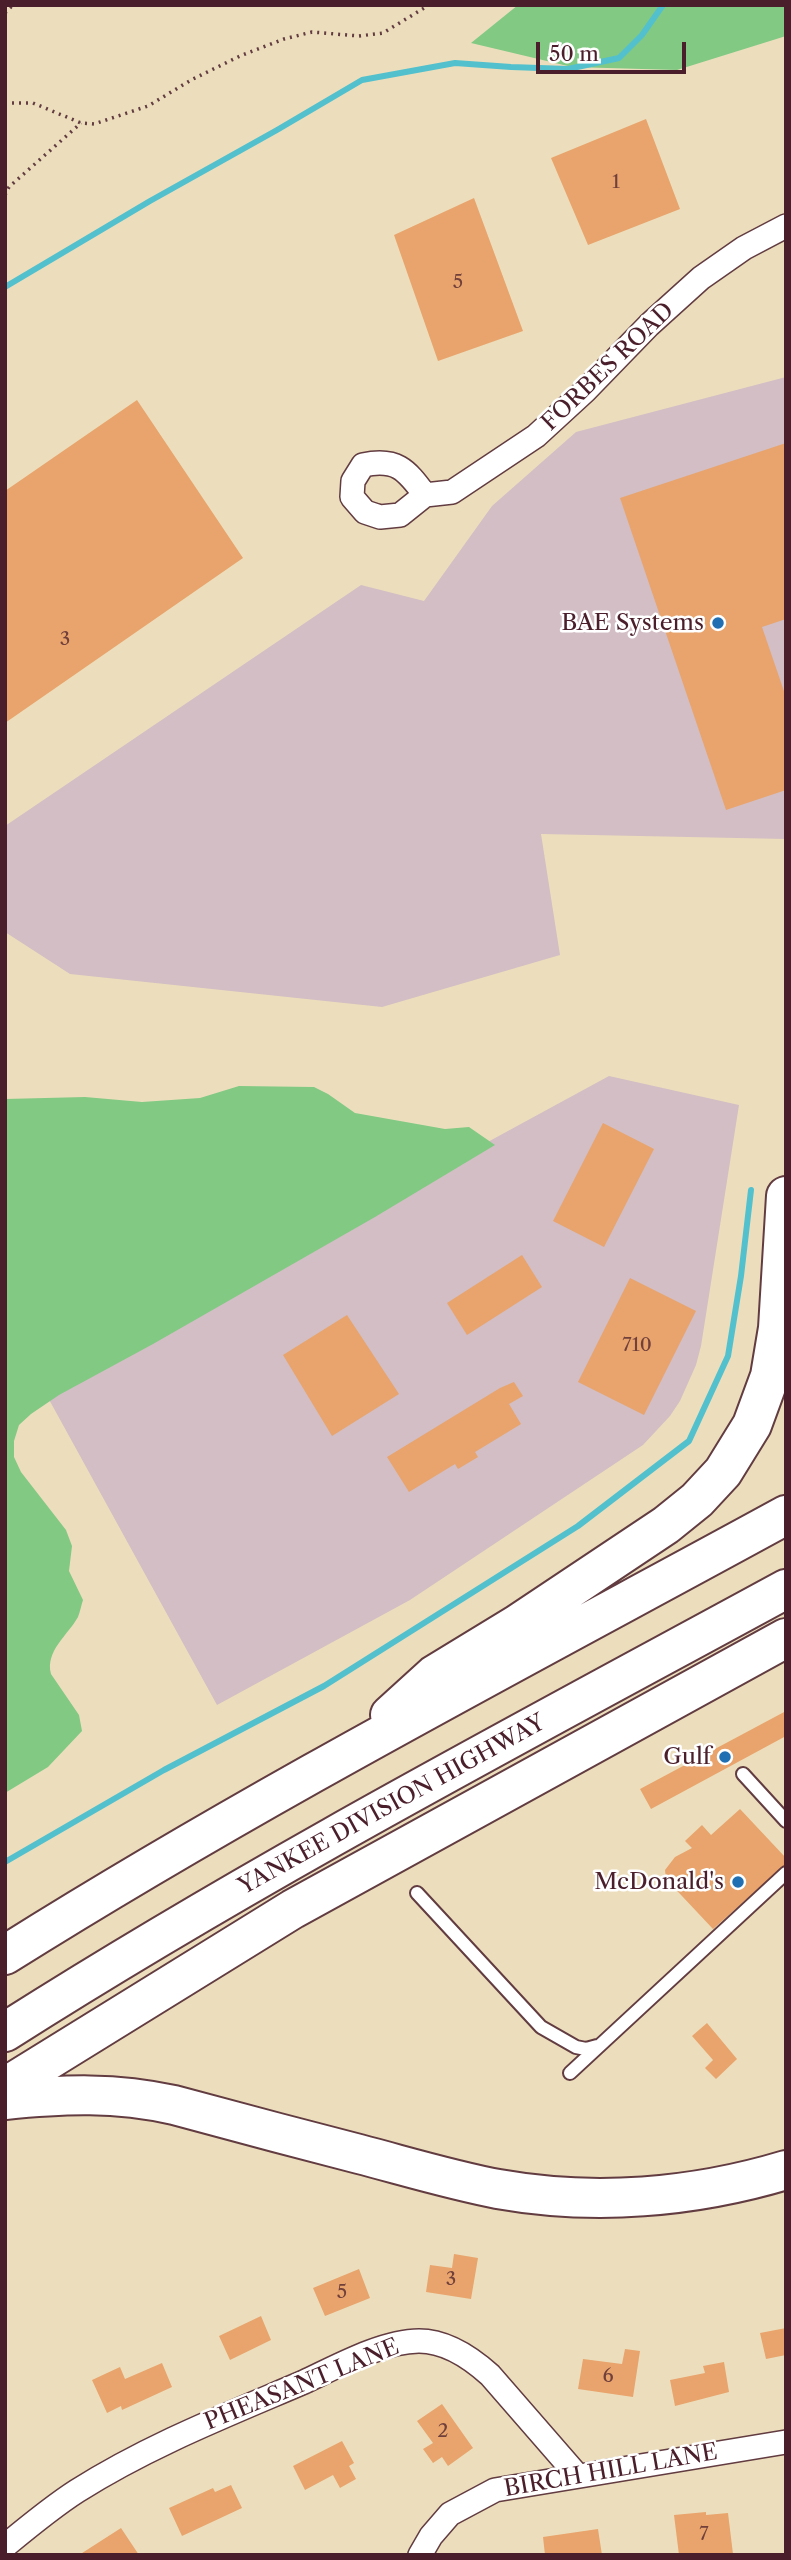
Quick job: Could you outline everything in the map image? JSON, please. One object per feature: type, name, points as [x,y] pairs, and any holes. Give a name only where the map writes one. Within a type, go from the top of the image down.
[{"type":"highway","points":[[346,1755],[434,1675],[516,1625],[666,1525],[697,1500],[723,1472],[752,1425],[770,1376],[778,1328],[786,1196]]},
{"type":"highway","points":[[5,1955],[170,1855],[346,1755],[786,1515]]},
{"type":"highway","name":"YANKEE DIVISION HIGHWAY","points":[[5,2032],[146,1944],[292,1859],[786,1589]]},
{"type":"highway","points":[[5,2087],[293,1909],[786,1638]]},
{"type":"highway","points":[[5,2100],[83,2094],[136,2098],[174,2105],[474,2184],[545,2195],[622,2197],[674,2193],[727,2185],[786,2170]]},
{"type":"street","name":"FORBES ROAD","points":[[425,495],[452,492],[536,436],[701,278],[744,248],[786,226]]},
{"type":"street","name":"PHEASANT LANE","points":[[5,2546],[75,2492],[126,2462],[350,2361],[408,2342],[422,2341],[450,2347],[475,2361],[577,2475]]},
{"type":"street","name":"BIRCH HILL LANE","points":[[420,2555],[431,2536],[450,2514],[495,2490],[786,2442]]},
{"type":"lane","points":[[743,1774],[786,1821]]},
{"type":"lane","points":[[570,2073],[786,1873]]},
{"type":"lane","points":[[417,1894],[541,2027],[566,2043],[582,2049],[590,2049],[602,2043]]},
{"type":"path","points":[[5,13],[13,5]]},
{"type":"path","points":[[5,103],[33,103],[81,123],[94,124],[148,106],[191,80],[240,56],[284,39],[312,33],[359,36],[383,33],[429,5]]},
{"type":"path","points":[[5,195],[9,187],[81,123]]},
{"type":"shaded area","points":[[786,377],[786,839],[541,834],[560,955],[382,1007],[70,974],[5,932],[5,826],[361,585],[424,601],[492,506],[576,432]]},
{"type":"shaded area","points":[[609,1076],[739,1105],[701,1346],[696,1365],[680,1401],[643,1445],[410,1600],[217,1705],[41,1385]]},
{"type":"green space","points":[[518,5],[786,5],[786,36],[677,70],[572,67],[471,43]]},
{"type":"green space","points":[[239,1086],[314,1087],[355,1113],[445,1129],[469,1127],[495,1145],[375,1217],[59,1395],[19,1425],[14,1441],[14,1457],[21,1472],[66,1530],[72,1546],[69,1571],[83,1600],[78,1617],[54,1651],[50,1666],[51,1674],[79,1715],[82,1731],[48,1767],[5,1793],[5,1099],[85,1097],[142,1102],[200,1098]]},
{"type":"building","points":[[646,119],[680,209],[588,245],[551,158]]},
{"type":"building","points":[[474,198],[523,331],[438,361],[394,235]]},
{"type":"building","points":[[137,400],[243,558],[5,723],[5,491]]},
{"type":"building","name":"BAE Systems","points":[[786,443],[786,619],[762,627],[786,697],[786,790],[726,810],[620,498]]},
{"type":"building","points":[[603,1123],[654,1149],[604,1247],[553,1221]]},
{"type":"building","points":[[522,1255],[542,1287],[467,1335],[447,1303]]},
{"type":"building","points":[[630,1278],[696,1311],[644,1415],[578,1382]]},
{"type":"building","points":[[347,1315],[399,1394],[332,1436],[283,1355]]},
{"type":"building","points":[[514,1382],[523,1396],[509,1404],[521,1424],[475,1452],[478,1457],[458,1469],[455,1464],[409,1492],[387,1457]]},
{"type":"building","name":"Gulf","points":[[786,1711],[786,1736],[651,1809],[640,1789]]},
{"type":"building","points":[[740,1809],[786,1858],[786,1864],[713,1929],[666,1879],[665,1870],[675,1857],[692,1848],[685,1841],[702,1825],[711,1835]]},
{"type":"building","points":[[707,2023],[737,2059],[716,2079],[705,2068],[713,2060],[692,2036]]},
{"type":"building","points":[[454,2254],[478,2258],[471,2299],[426,2292],[430,2265],[452,2268]]},
{"type":"building","points":[[359,2269],[370,2298],[325,2316],[313,2288]]},
{"type":"building","points":[[261,2316],[271,2340],[230,2360],[219,2336]]},
{"type":"building","points":[[786,2328],[786,2355],[766,2359],[760,2333]]},
{"type":"building","points":[[625,2349],[640,2351],[633,2397],[578,2389],[583,2359],[622,2364]]},
{"type":"building","points":[[724,2362],[729,2392],[675,2406],[670,2380],[705,2373],[703,2366]]},
{"type":"building","points":[[162,2363],[172,2387],[122,2410],[121,2406],[107,2413],[92,2380],[120,2367],[125,2379]]},
{"type":"building","points":[[442,2404],[473,2448],[448,2466],[442,2457],[433,2463],[423,2449],[433,2443],[417,2421]]},
{"type":"building","points":[[342,2441],[354,2463],[349,2466],[356,2479],[340,2488],[333,2475],[305,2490],[293,2466]]},
{"type":"building","points":[[231,2485],[242,2508],[182,2536],[169,2508],[213,2488],[215,2492]]},
{"type":"building","points":[[706,2512],[706,2515],[728,2513],[733,2554],[679,2555],[674,2515]]},
{"type":"building","points":[[121,2528],[139,2555],[79,2555]]},
{"type":"building","points":[[598,2529],[602,2555],[545,2555],[543,2537]]},
{"type":"waterway","points":[[5,287],[362,80],[455,63],[568,69],[619,58],[642,35],[663,5]]},
{"type":"waterway","points":[[5,1862],[164,1770],[324,1686],[578,1526],[689,1441],[728,1356],[751,1190]]},
{"type":"place","name":"BAE Systems","points":[[718,623]]},
{"type":"place","name":"Gulf","points":[[725,1757]]},
{"type":"place","name":"McDonald's","points":[[738,1882]]}]
